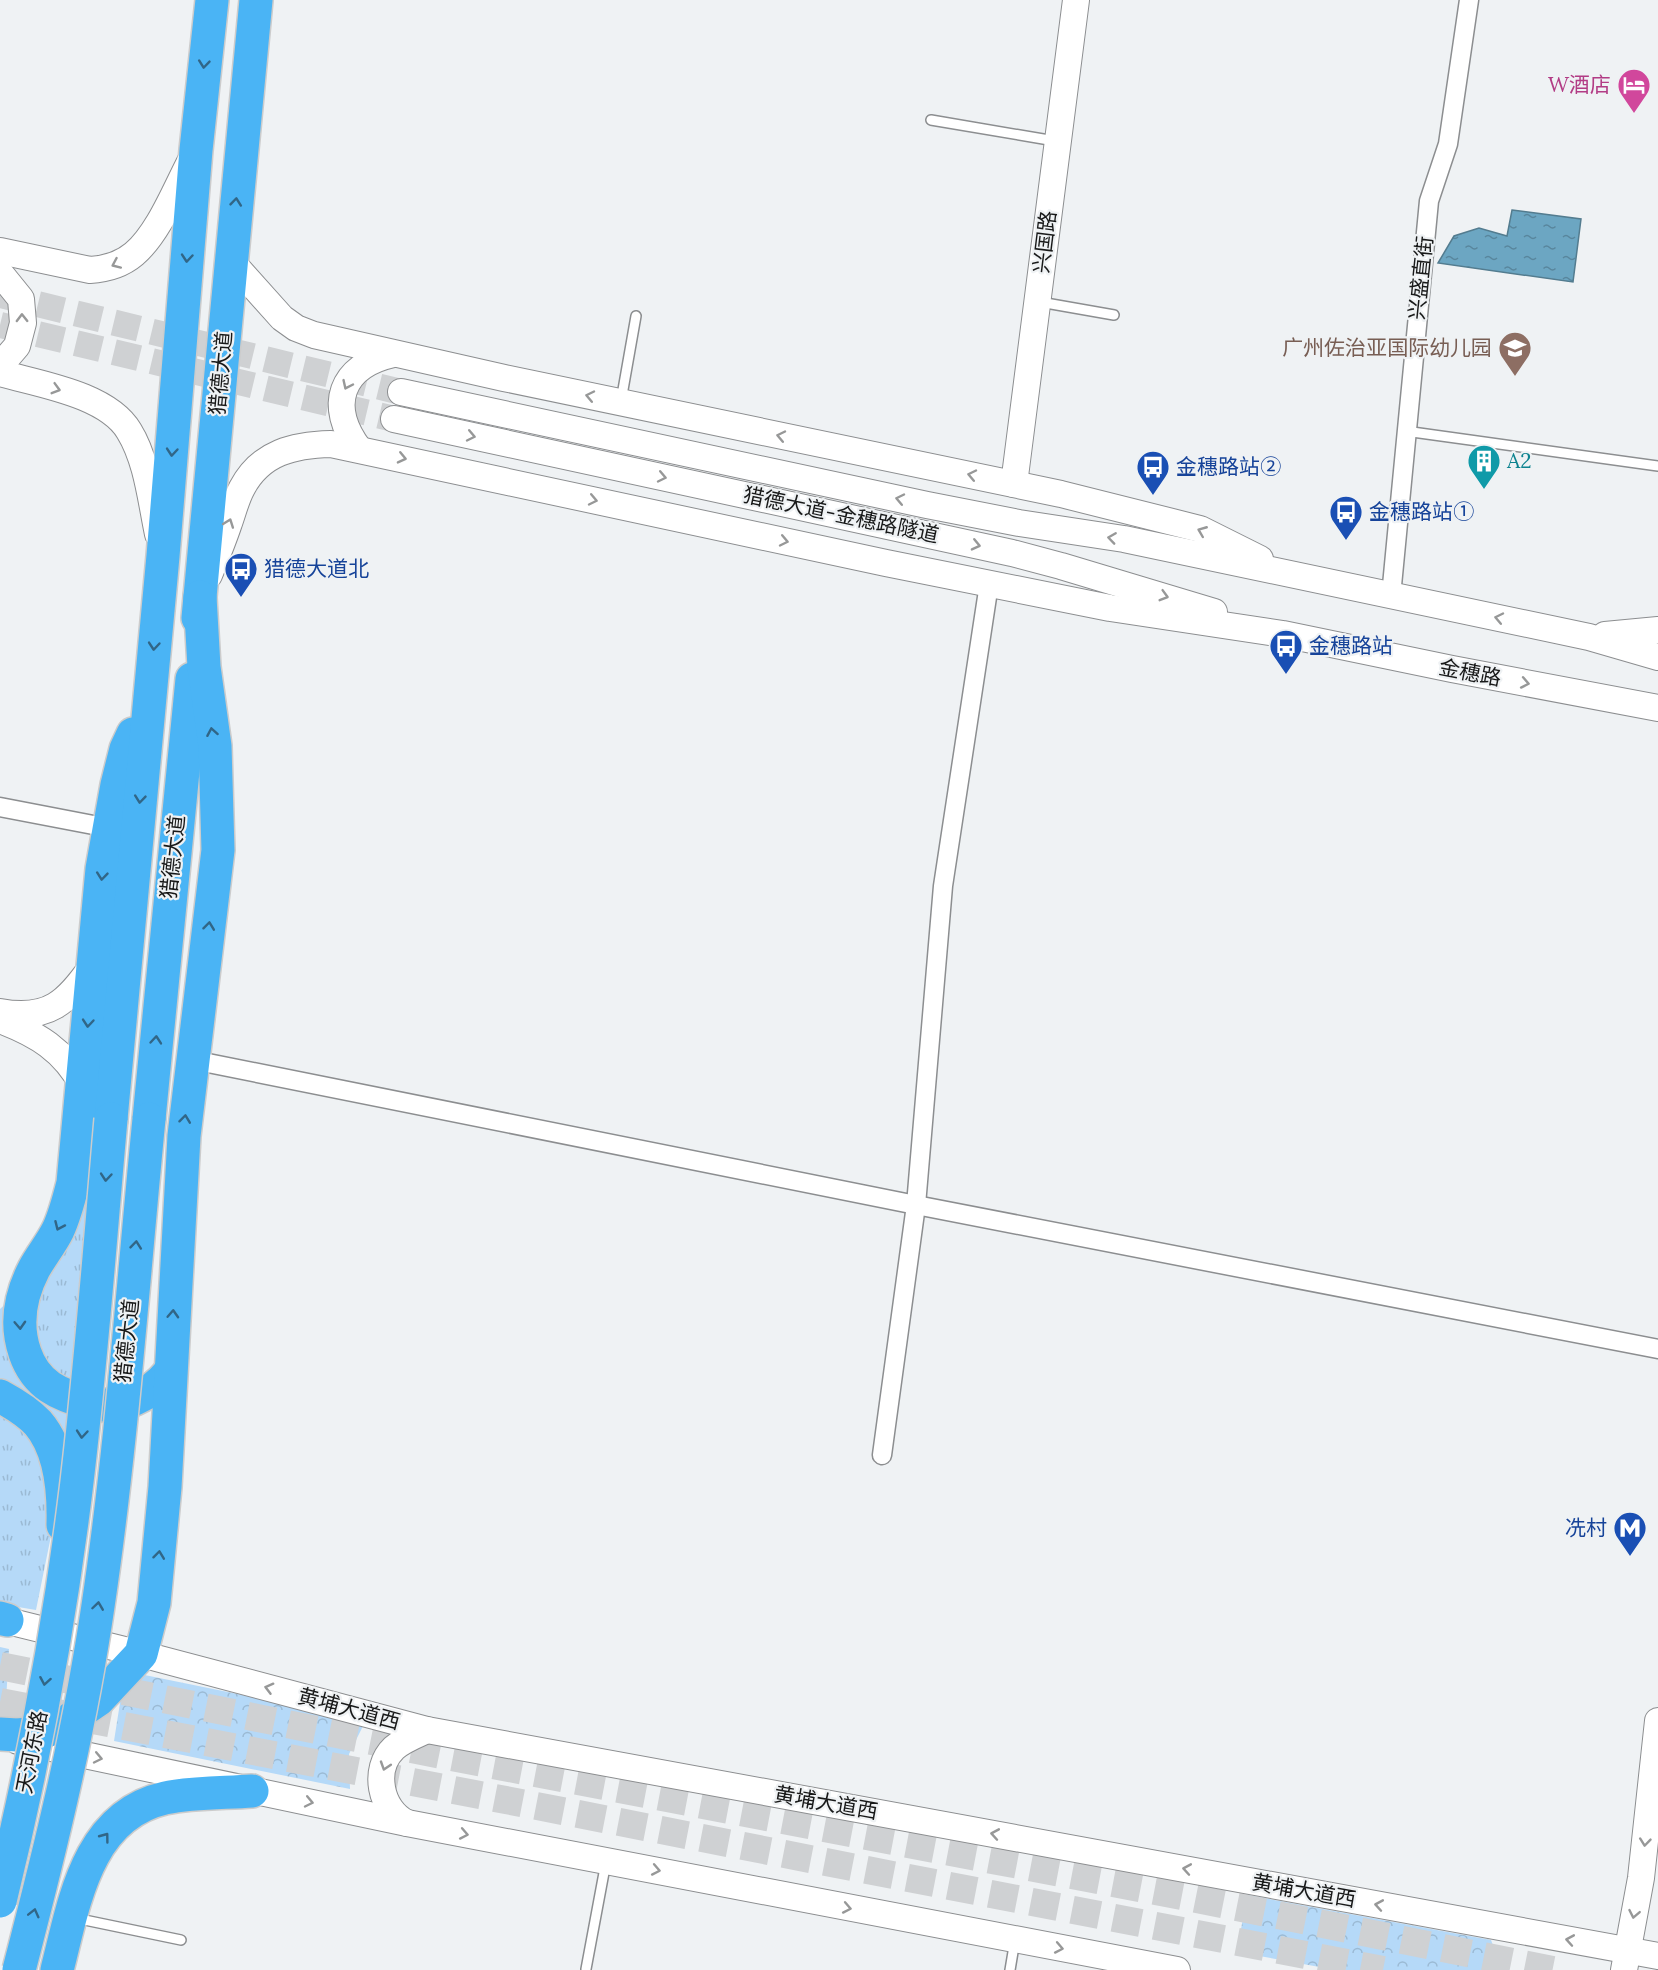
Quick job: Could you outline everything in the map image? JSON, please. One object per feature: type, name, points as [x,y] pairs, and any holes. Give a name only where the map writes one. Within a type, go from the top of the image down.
[{"type":"highway","name":"猎德大道","points":[[59,1603],[77,1478],[163,556],[196,150],[211,2]]},
{"type":"highway","name":"猎德大道","points":[[81,1705],[107,1540],[256,2]]},
{"type":"highway","points":[[0,1736],[41,1732],[60,1726],[98,1700],[141,1654],[153,1603],[160,1548],[184,1136],[218,850],[215,746],[204,667],[200,597]]},
{"type":"highway","points":[[150,699],[126,749],[109,828],[93,964],[77,1155],[69,1199],[58,1229],[34,1269],[21,1301],[19,1328],[28,1361],[36,1375],[66,1397],[96,1404],[134,1400],[159,1386],[170,1372]]},
{"type":"highway","points":[[0,1298],[34,1269]]},
{"type":"highway","points":[[0,1396],[20,1407],[38,1423],[49,1441],[58,1464],[64,1501],[59,1603]]},
{"type":"highway","name":"天河东路","points":[[0,1901],[28,1780],[59,1603]]},
{"type":"highway","name":"天河东路","points":[[20,1970],[48,1859],[81,1705]]},
{"type":"highway","points":[[57,1970],[74,1907],[89,1865],[107,1832],[144,1805],[165,1798],[252,1791]]},
{"type":"highway","points":[[0,1842],[19,1838],[52,1850],[69,1866],[75,1876],[74,1907]]},
{"type":"main road","name":"兴国路","points":[[1014,484],[1076,0]]},
{"type":"main road","points":[[0,251],[90,270],[105,269],[120,264],[134,255],[145,242],[196,150]]},
{"type":"main road","points":[[231,261],[282,318],[296,328],[314,335],[621,403],[1014,484],[1200,529],[1293,575],[1589,637],[1658,657]]},
{"type":"main road","points":[[0,273],[21,299],[23,323],[17,346],[5,360],[0,359]]},
{"type":"main road","points":[[360,449],[350,437],[343,420],[341,401],[344,388],[352,374],[363,365],[375,358],[393,354]]},
{"type":"main road","points":[[0,373],[98,403],[113,413],[129,430],[140,456],[163,556]]},
{"type":"main road","name":"猎德大道-金穗路隧道","points":[[401,392],[975,515],[1124,540],[1293,575]]},
{"type":"main road","name":"猎德大道-金穗路隧道","points":[[394,419],[1012,553],[1163,596],[1283,634]]},
{"type":"main road","points":[[200,597],[241,489],[253,471],[288,448],[331,444],[989,584],[1110,608],[1283,634]]},
{"type":"main road","points":[[1589,637],[1658,630]]},
{"type":"main road","name":"金穗路","points":[[1283,634],[1658,708]]},
{"type":"main road","points":[[0,1012],[35,1013],[53,1009],[73,992],[93,964]]},
{"type":"main road","points":[[0,1020],[29,1031],[57,1050],[75,1070],[83,1086]]},
{"type":"main road","name":"黄埔大道西","points":[[2,1619],[427,1730],[1626,1960],[1658,1956]]},
{"type":"main road","points":[[1626,1960],[1641,1878],[1658,1721]]},
{"type":"main road","points":[[407,1823],[397,1818],[384,1799],[381,1785],[382,1769],[387,1757],[395,1747],[427,1730]]},
{"type":"main road","points":[[0,1736],[407,1823],[1168,1969]]},
{"type":"street","name":"兴盛直街","points":[[1391,596],[1405,431],[1429,201],[1448,144],[1468,0]]},
{"type":"street","points":[[882,1455],[916,1205],[943,886],[989,584]]},
{"type":"street","points":[[0,807],[109,828]]},
{"type":"street","points":[[193,1060],[916,1205],[1658,1349]]},
{"type":"lane","points":[[931,120],[1058,141]]},
{"type":"lane","points":[[1037,302],[1114,315]]},
{"type":"lane","points":[[621,403],[636,316]]},
{"type":"lane","points":[[1405,431],[1658,466]]},
{"type":"lane","points":[[586,1969],[606,1860]]},
{"type":"lane","points":[[74,1907],[181,1940]]},
{"type":"lane","points":[[1010,1970],[1016,1940]]},
{"type":"green space","points":[[99,1164],[68,1452],[36,1610],[0,1604],[0,1309],[40,1272]]},
{"type":"green space","points":[[0,1647],[9,1649],[5,1719],[0,1718]]},
{"type":"green space","points":[[125,1671],[366,1720],[349,1754],[350,1789],[114,1741]]},
{"type":"green space","points":[[1247,1895],[1491,1940],[1502,1970],[1336,1970],[1237,1952]]},
{"type":"water","points":[[1512,210],[1581,219],[1573,282],[1438,263],[1454,236],[1479,228],[1507,236]]},
{"type":"tunnel","points":[[0,295],[401,392]]},
{"type":"tunnel","points":[[0,325],[394,419]]},
{"type":"tunnel","points":[[0,1666],[446,1756],[1187,1897],[1553,1970]]},
{"type":"tunnel","points":[[0,1702],[1383,1970]]},
{"type":"place","name":"W酒店","points":[[1634,114]]},
{"type":"place","name":"广州佐治亚国际幼儿园","points":[[1515,377]]},
{"type":"place","name":"A2","points":[[1484,490]]},
{"type":"place","name":"金穗路站②","points":[[1153,496]]},
{"type":"place","name":"金穗路站①","points":[[1346,541]]},
{"type":"place","name":"猎德大道北","points":[[241,598]]},
{"type":"place","name":"金穗路站","points":[[1286,675]]},
{"type":"place","name":"冼村","points":[[1630,1557]]}]
